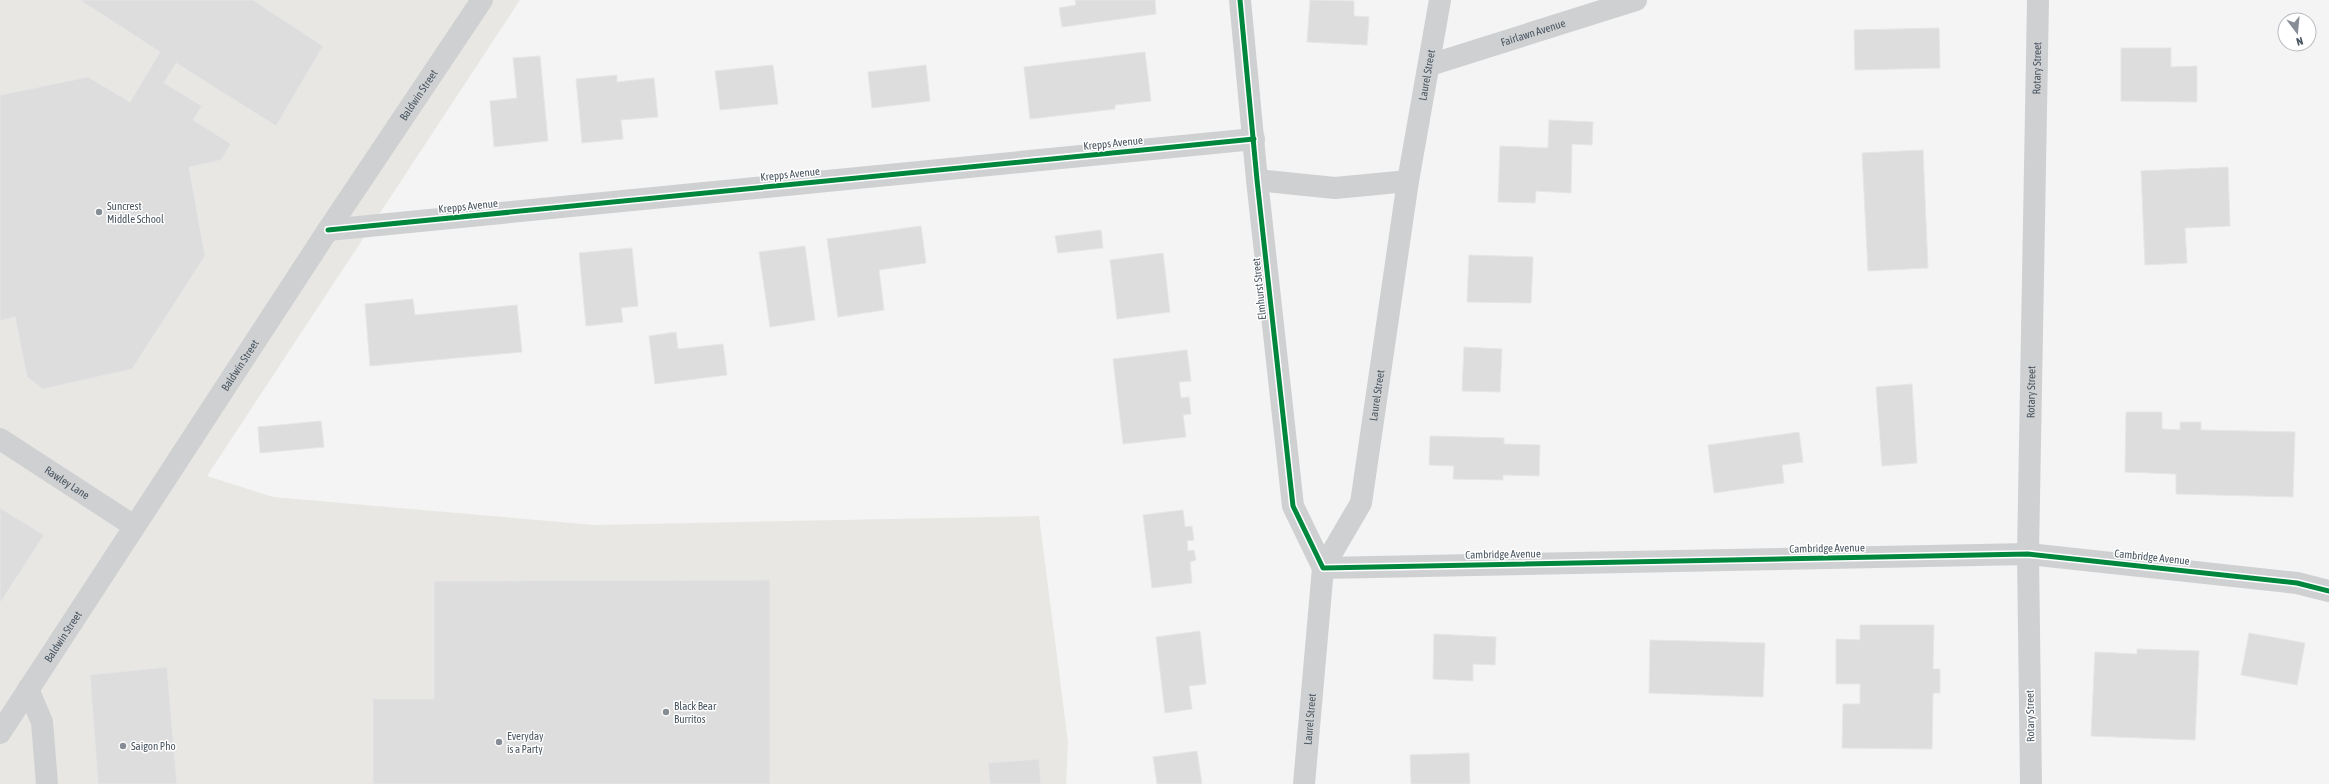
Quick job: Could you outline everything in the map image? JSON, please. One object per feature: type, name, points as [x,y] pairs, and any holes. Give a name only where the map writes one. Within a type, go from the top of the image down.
[{"type":"street","name":"Baldwin Street","points":[[0,733],[328,230],[482,0]]},
{"type":"street","name":"Elmhurst Street","points":[[1240,0],[1293,506],[1323,568]]},
{"type":"street","name":"Laurel Street","points":[[1304,784],[1323,568],[1361,503],[1408,181],[1430,65],[1440,0]]},
{"type":"street","name":"Fairlawn Avenue","points":[[1430,65],[1636,0]]},
{"type":"street","name":"Rotary Street","points":[[2032,784],[2028,554],[2038,0]]},
{"type":"street","name":"Krepps Avenue","points":[[328,230],[1254,139]]},
{"type":"street","points":[[1258,180],[1335,188],[1408,181]]},
{"type":"street","name":"Rawley Lane","points":[[0,439],[134,526]]},
{"type":"street","name":"Cambridge Avenue","points":[[1323,568],[2028,554],[2297,583],[2329,591]]},
{"type":"street","points":[[28,690],[42,722],[47,784]]},
{"type":"shaded area","points":[[0,0],[520,0],[207,476],[273,497],[595,525],[1039,516],[1068,742],[1066,784],[0,784]]},
{"type":"building","name":"Suncrest Middle School","points":[[80,0],[253,0],[323,46],[276,126],[176,63],[164,83],[202,106],[193,120],[231,144],[221,160],[189,167],[205,256],[132,369],[43,389],[27,377],[15,317],[0,321],[0,95],[88,77],[130,102],[160,52]]},
{"type":"building","points":[[1075,0],[1155,0],[1156,14],[1062,27],[1059,8],[1076,5]]},
{"type":"building","points":[[1310,0],[1354,1],[1354,16],[1369,17],[1367,45],[1307,42]]},
{"type":"building","points":[[1939,28],[1940,68],[1855,70],[1854,30]]},
{"type":"building","points":[[2121,48],[2171,48],[2171,67],[2197,66],[2197,102],[2121,101]]},
{"type":"building","points":[[1145,52],[1151,101],[1115,105],[1115,109],[1030,119],[1024,67]]},
{"type":"building","points":[[540,56],[548,141],[494,147],[490,101],[517,98],[513,58]]},
{"type":"building","points":[[773,65],[778,104],[720,110],[715,71]]},
{"type":"building","points":[[926,65],[930,101],[872,108],[868,72]]},
{"type":"building","points":[[617,75],[617,82],[654,78],[658,117],[621,120],[623,139],[582,143],[576,79]]},
{"type":"building","points":[[1549,120],[1593,122],[1592,145],[1572,144],[1571,193],[1536,191],[1535,203],[1498,202],[1500,146],[1548,148]]},
{"type":"building","points":[[1923,150],[1928,268],[1868,271],[1862,153]]},
{"type":"building","points":[[2228,167],[2230,226],[2185,228],[2187,263],[2145,265],[2141,171]]},
{"type":"building","points":[[921,226],[926,263],[879,270],[884,310],[838,317],[827,239]]},
{"type":"building","points":[[1101,230],[1103,248],[1058,253],[1055,236]]},
{"type":"building","points":[[805,246],[815,320],[770,327],[759,252]]},
{"type":"building","points":[[632,248],[638,306],[621,308],[623,322],[586,326],[579,253]]},
{"type":"building","points":[[1163,253],[1170,312],[1117,319],[1110,260]]},
{"type":"building","points":[[1469,255],[1533,257],[1531,303],[1467,302]]},
{"type":"building","points":[[413,299],[415,315],[517,305],[522,352],[370,366],[365,304]]},
{"type":"building","points":[[676,332],[678,349],[723,344],[727,375],[655,384],[649,336]]},
{"type":"building","points":[[1464,347],[1502,349],[1500,392],[1462,391]]},
{"type":"building","points":[[1187,350],[1191,381],[1179,382],[1181,398],[1189,397],[1191,414],[1183,415],[1186,437],[1123,444],[1113,359]]},
{"type":"building","points":[[1912,384],[1917,463],[1882,466],[1876,387]]},
{"type":"building","points":[[2126,412],[2162,412],[2162,429],[2180,430],[2180,422],[2201,422],[2201,430],[2295,432],[2293,497],[2176,494],[2176,474],[2125,472]]},
{"type":"building","points":[[321,421],[324,447],[260,453],[258,427]]},
{"type":"building","points":[[1799,432],[1803,462],[1782,465],[1784,483],[1714,493],[1708,445]]},
{"type":"building","points":[[1430,436],[1504,438],[1504,444],[1540,445],[1539,476],[1503,475],[1503,480],[1453,479],[1454,466],[1429,465]]},
{"type":"building","points":[[0,508],[44,535],[0,603]]},
{"type":"building","points":[[1183,510],[1185,527],[1192,526],[1194,540],[1187,541],[1188,551],[1194,550],[1196,560],[1190,562],[1192,583],[1152,588],[1143,515]]},
{"type":"building","points":[[770,580],[770,784],[373,784],[373,699],[434,699],[434,581]]},
{"type":"building","points":[[1860,625],[1934,625],[1933,669],[1940,669],[1940,693],[1933,693],[1932,749],[1842,748],[1843,704],[1860,704],[1860,684],[1836,684],[1836,639],[1860,640]]},
{"type":"building","points":[[1200,631],[1206,684],[1189,686],[1192,709],[1165,713],[1156,637]]},
{"type":"building","points":[[2249,633],[2305,643],[2297,685],[2241,675]]},
{"type":"building","points":[[1434,634],[1496,637],[1495,665],[1473,664],[1473,681],[1433,679]]},
{"type":"building","points":[[1650,640],[1765,643],[1763,697],[1649,693]]},
{"type":"building","points":[[2137,649],[2199,651],[2195,740],[2091,736],[2095,652],[2137,654]]},
{"type":"building","points":[[167,667],[177,784],[98,784],[90,675]]},
{"type":"building","points":[[1197,751],[1202,784],[1157,784],[1153,757]]},
{"type":"building","points":[[1469,753],[1470,784],[1411,784],[1410,755]]},
{"type":"building","points":[[1039,759],[1041,784],[990,784],[988,763]]},
{"type":"cycle path","points":[[1240,0],[1257,180],[1293,506],[1323,568],[2028,554],[2297,583],[2329,591]]},
{"type":"cycle path","points":[[328,230],[1254,139]]},
{"type":"place","name":"Suncrest Middle School","points":[[99,212]]},
{"type":"place","name":"Black Bear Burritos","points":[[666,712]]},
{"type":"place","name":"Everyday is a Party","points":[[499,742]]},
{"type":"place","name":"Saigon Pho","points":[[123,746]]}]
